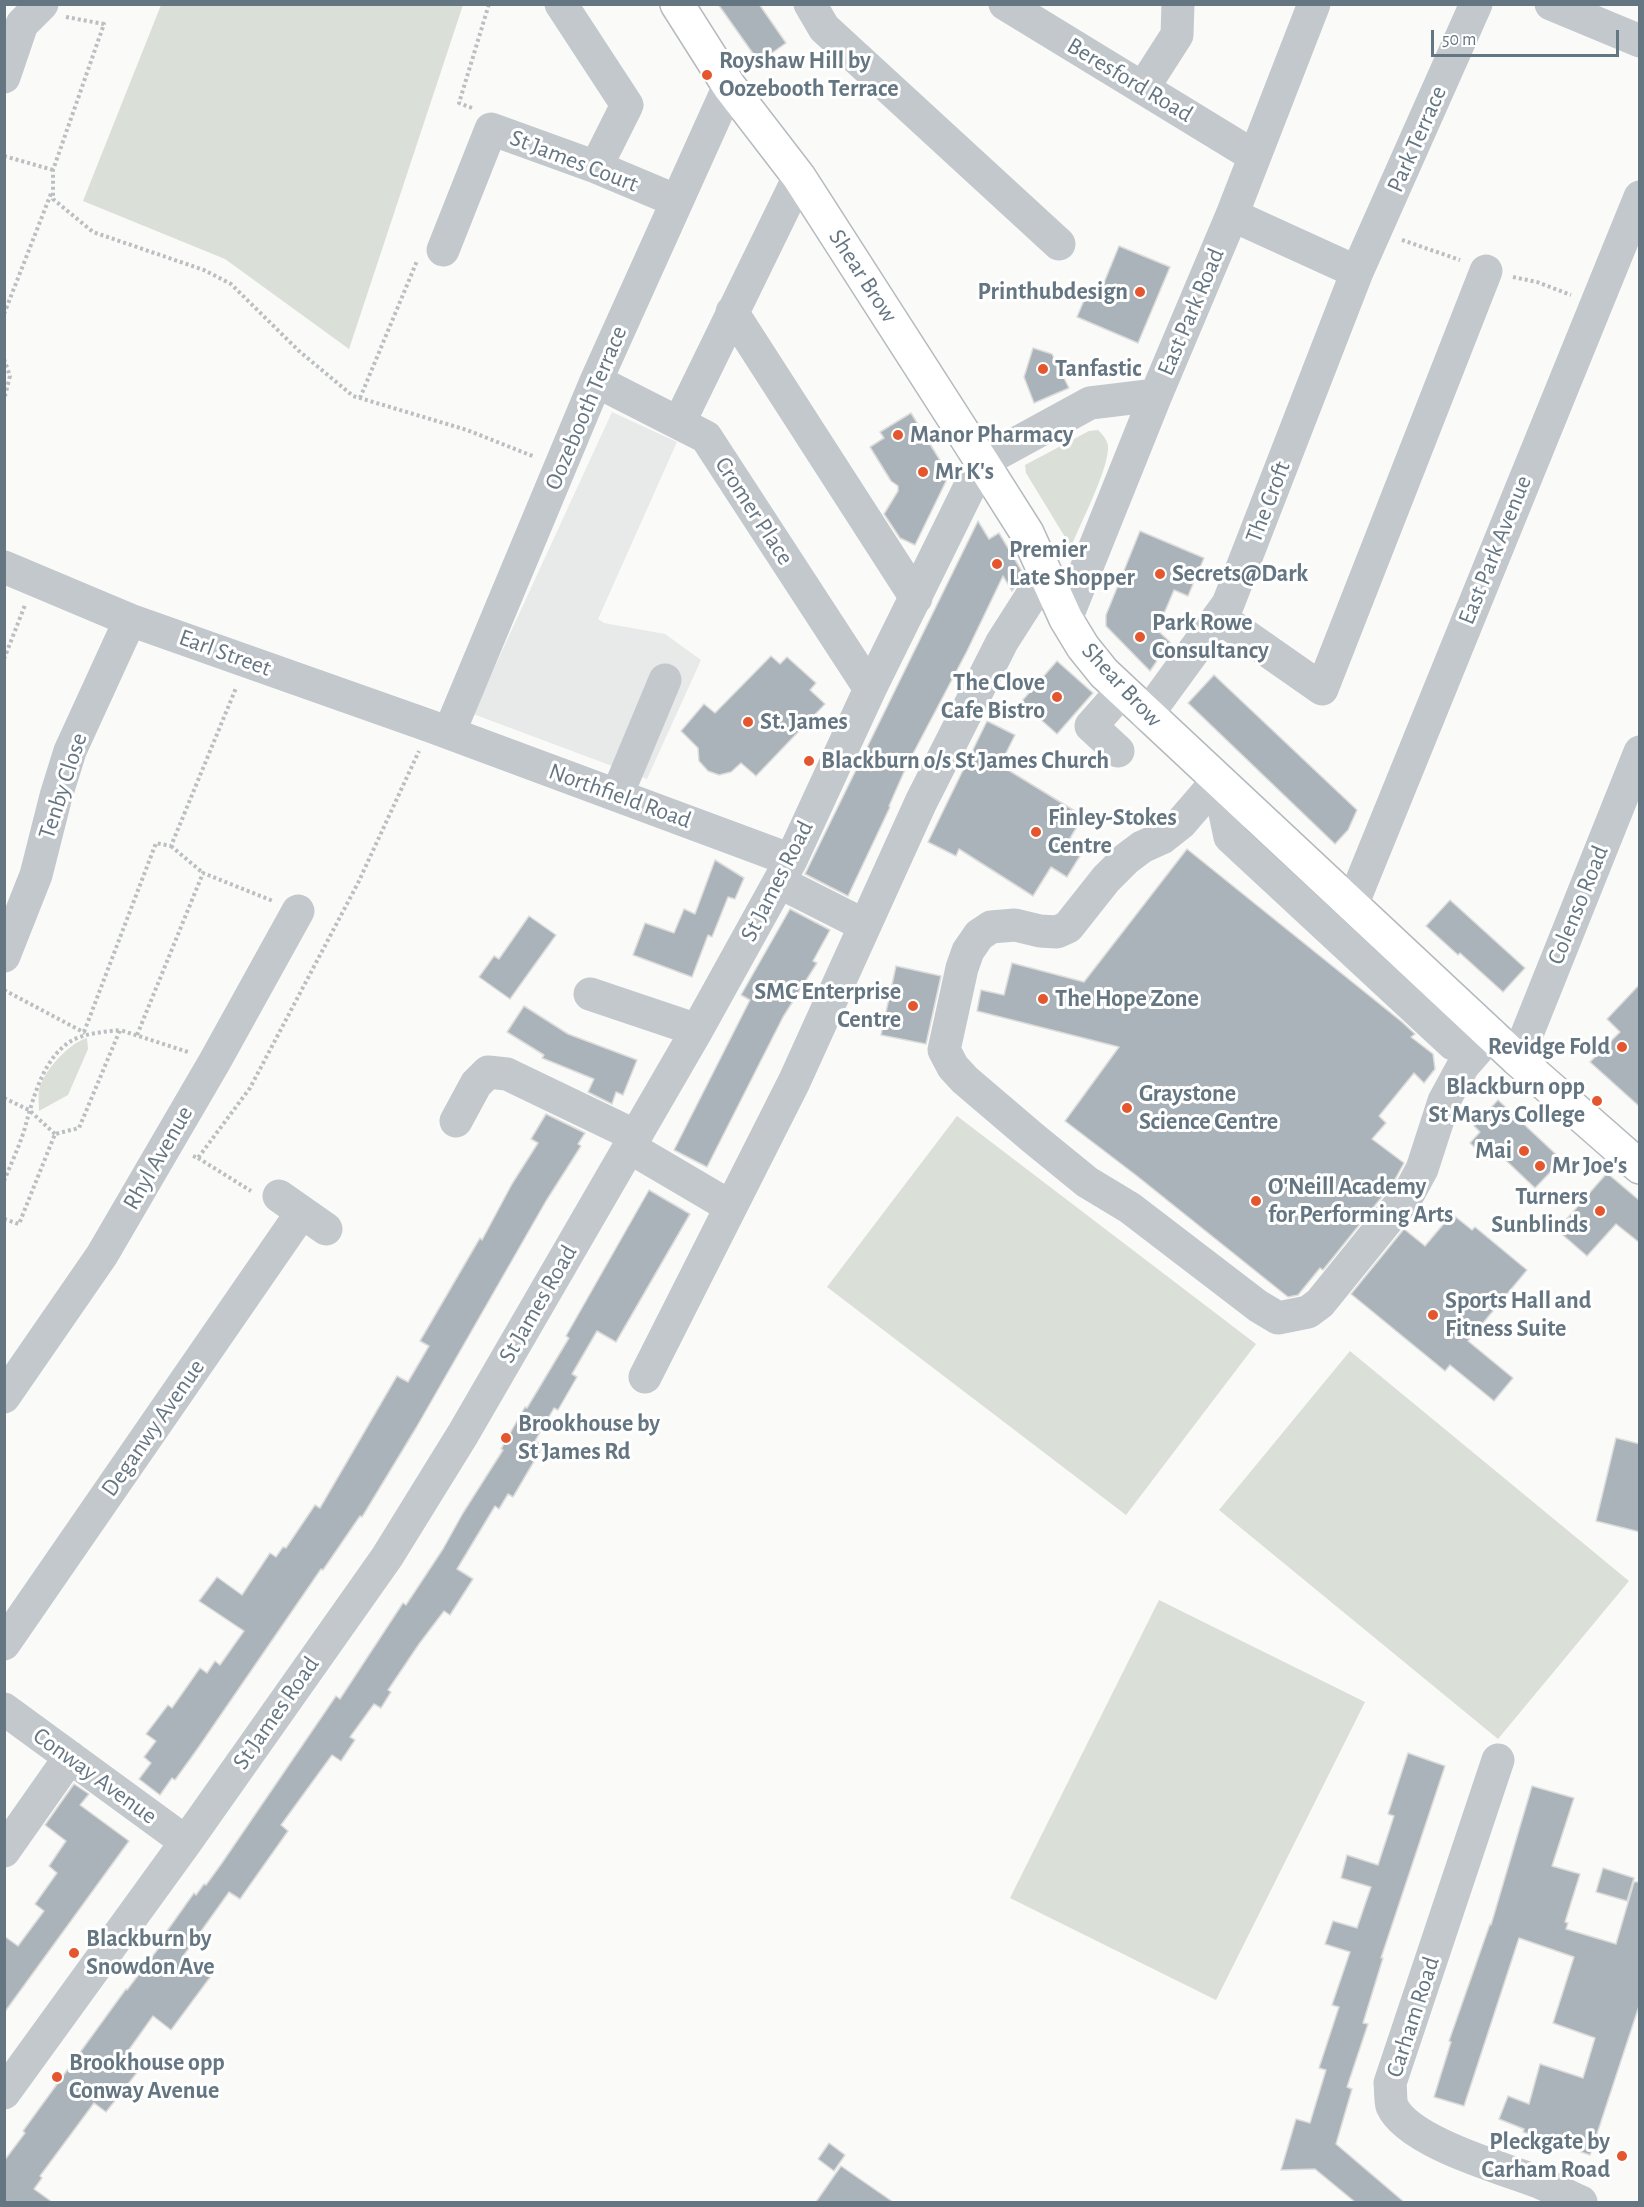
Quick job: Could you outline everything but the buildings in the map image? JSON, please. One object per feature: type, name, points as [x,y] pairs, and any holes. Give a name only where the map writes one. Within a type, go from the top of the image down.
[{"type":"main road","name":"Shear Brow","points":[[677,4],[729,86],[799,177],[982,462],[1027,533],[1066,619],[1083,647],[1104,673],[1517,1059],[1640,1167]]},
{"type":"street","points":[[561,4],[627,105],[596,167]]},
{"type":"street","points":[[810,4],[824,28],[1059,243]]},
{"type":"street","name":"Beresford Road","points":[[1005,4],[1254,156]]},
{"type":"street","points":[[1143,88],[1177,35],[1178,4]]},
{"type":"street","name":"East Park Road","points":[[1066,619],[1156,395],[1232,215],[1314,4]]},
{"type":"street","name":"Park Terrace","points":[[1357,272],[1476,4]]},
{"type":"street","points":[[1551,4],[1640,41]]},
{"type":"street","points":[[4,77],[22,24],[39,7]]},
{"type":"street","name":"Oozebooth Terrace","points":[[440,730],[729,86]]},
{"type":"street","name":"St James Court","points":[[443,250],[491,129],[596,167],[677,201]]},
{"type":"street","points":[[679,423],[799,177]]},
{"type":"street","name":"East Park Avenue","points":[[1352,905],[1640,197]]},
{"type":"street","points":[[1232,215],[1357,272]]},
{"type":"street","points":[[1219,617],[1322,689],[1486,271]]},
{"type":"street","name":"The Croft","points":[[1147,715],[1228,604],[1357,272]]},
{"type":"street","points":[[732,312],[916,598]]},
{"type":"street","name":"Cromer Place","points":[[596,381],[706,437],[870,689]]},
{"type":"street","points":[[982,462],[1090,403],[1156,395]]},
{"type":"street","name":"St James Road","points":[[4,2093],[186,1842],[387,1557],[463,1434],[697,1030],[785,871],[870,689],[982,462]]},
{"type":"street","name":"Earl Street","points":[[4,567],[130,620],[440,730]]},
{"type":"street","points":[[645,1377],[794,1082],[921,802],[1002,642],[1046,573]]},
{"type":"street","name":"Tenby Close","points":[[4,956],[36,875],[70,751],[130,620]]},
{"type":"street","points":[[617,795],[666,680]]},
{"type":"street","points":[[1118,751],[1092,726],[1122,691]]},
{"type":"street","name":"Northfield Road","points":[[440,730],[617,795],[785,871],[864,925]]},
{"type":"street","name":"Colenso Road","points":[[1517,1059],[1640,752]]},
{"type":"street","points":[[1218,780],[1181,823],[1162,838],[1142,847],[1126,859],[1106,879],[1068,927],[1057,932],[1040,931],[1015,925],[991,927],[980,935],[968,951],[962,968],[944,1050],[953,1067],[977,1092],[1087,1182],[1130,1208],[1258,1306],[1278,1318],[1308,1312],[1320,1303],[1408,1193],[1422,1169],[1444,1101],[1463,1066],[1491,1034]]},
{"type":"street","points":[[1218,780],[1230,837],[1453,1044],[1491,1034]]},
{"type":"street","name":"Rhyl Avenue","points":[[4,1397],[102,1255],[215,1061],[298,911]]},
{"type":"street","points":[[590,994],[697,1030]]},
{"type":"street","points":[[456,1120],[476,1084],[488,1072],[507,1074],[632,1142],[731,1207]]},
{"type":"street","name":"Deganwy Avenue","points":[[4,1644],[302,1212]]},
{"type":"street","name":"Conway Avenue","points":[[4,1709],[186,1842]]},
{"type":"street","points":[[4,1851],[70,1757]]},
{"type":"street","name":"Carham Road","points":[[1498,1760],[1390,2083],[1392,2105],[1402,2120],[1416,2132],[1434,2142],[1542,2184],[1581,2202]]},
{"type":"path","points":[[489,4],[459,103],[481,111],[491,129]]},
{"type":"path","points":[[39,7],[104,24],[53,170],[53,199],[93,232],[204,270],[231,284],[299,351],[353,396],[467,430],[515,448],[559,469]]},
{"type":"path","points":[[4,156],[53,170]]},
{"type":"path","points":[[4,314],[53,188]]},
{"type":"path","points":[[360,398],[424,246],[443,250]]},
{"type":"path","points":[[4,359],[10,376],[4,400]]},
{"type":"path","points":[[4,659],[35,579]]},
{"type":"path","points":[[171,846],[247,661]]},
{"type":"path","points":[[198,1158],[250,1088],[440,730]]},
{"type":"path","points":[[86,1033],[156,843],[171,846],[203,873],[298,911]]},
{"type":"path","points":[[137,1035],[203,873]]},
{"type":"path","points":[[4,990],[86,1033]]},
{"type":"path","points":[[55,1134],[79,1128],[120,1030]]},
{"type":"path","points":[[4,1181],[27,1121],[33,1096],[52,1058],[70,1042],[86,1033],[120,1030],[215,1061]]},
{"type":"path","points":[[4,1098],[29,1110],[55,1134]]},
{"type":"path","points":[[4,1219],[19,1224],[55,1134]]},
{"type":"path","points":[[168,1142],[269,1202],[302,1212]]},
{"type":"shaded area","points":[[161,5],[463,5],[349,349],[225,259],[83,201]]},
{"type":"shaded area","points":[[612,412],[677,442],[598,619],[604,623],[665,634],[701,660],[647,779],[473,714]]},
{"type":"shaded area","points":[[1098,430],[1108,444],[1106,460],[1098,485],[1071,547],[1026,473],[1025,465],[1089,431]]},
{"type":"shaded area","points":[[87,1038],[88,1049],[68,1095],[39,1111],[39,1091],[45,1075],[57,1059],[72,1046]]},
{"type":"shaded area","points":[[957,1116],[1256,1344],[1126,1515],[827,1287]]},
{"type":"shaded area","points":[[1350,1351],[1629,1581],[1498,1739],[1219,1510]]},
{"type":"shaded area","points":[[1159,1600],[1365,1702],[1216,2000],[1010,1898]]},
{"type":"place","name":"Royshaw Hill by Oozebooth Terrace","points":[[707,75]]},
{"type":"place","name":"Printhubdesign","points":[[1140,292]]},
{"type":"place","name":"Tanfastic","points":[[1043,369]]},
{"type":"place","name":"Manor Pharmacy","points":[[898,435]]},
{"type":"place","name":"Mr K's","points":[[923,472]]},
{"type":"place","name":"Premier Late Shopper","points":[[997,564]]},
{"type":"place","name":"Secrets@Dark","points":[[1160,574]]},
{"type":"place","name":"Park Rowe Consultancy","points":[[1140,637]]},
{"type":"place","name":"The Clove Cafe Bistro","points":[[1057,697]]},
{"type":"place","name":"St. James","points":[[748,722]]},
{"type":"place","name":"Blackburn o/s St James Church","points":[[809,761]]},
{"type":"place","name":"Finley-Stokes Centre","points":[[1036,832]]},
{"type":"place","name":"The Hope Zone","points":[[1043,999]]},
{"type":"place","name":"SMC Enterprise Centre","points":[[913,1006]]},
{"type":"place","name":"Revidge Fold","points":[[1622,1047]]},
{"type":"place","name":"Blackburn opp St Marys College","points":[[1597,1101]]},
{"type":"place","name":"Graystone Science Centre","points":[[1127,1108]]},
{"type":"place","name":"Mai","points":[[1524,1151]]},
{"type":"place","name":"Mr Joe's","points":[[1540,1166]]},
{"type":"place","name":"O'Neill Academy for Performing Arts","points":[[1256,1201]]},
{"type":"place","name":"Turners Sunblinds","points":[[1600,1211]]},
{"type":"place","name":"Sports Hall and Fitness Suite","points":[[1433,1315]]},
{"type":"place","name":"Brookhouse by St James Rd","points":[[506,1438]]},
{"type":"place","name":"Blackburn by Snowdon Ave","points":[[74,1953]]},
{"type":"place","name":"Brookhouse opp Conway Avenue","points":[[57,2077]]},
{"type":"place","name":"Pleckgate by Carham Road","points":[[1622,2156]]}]
